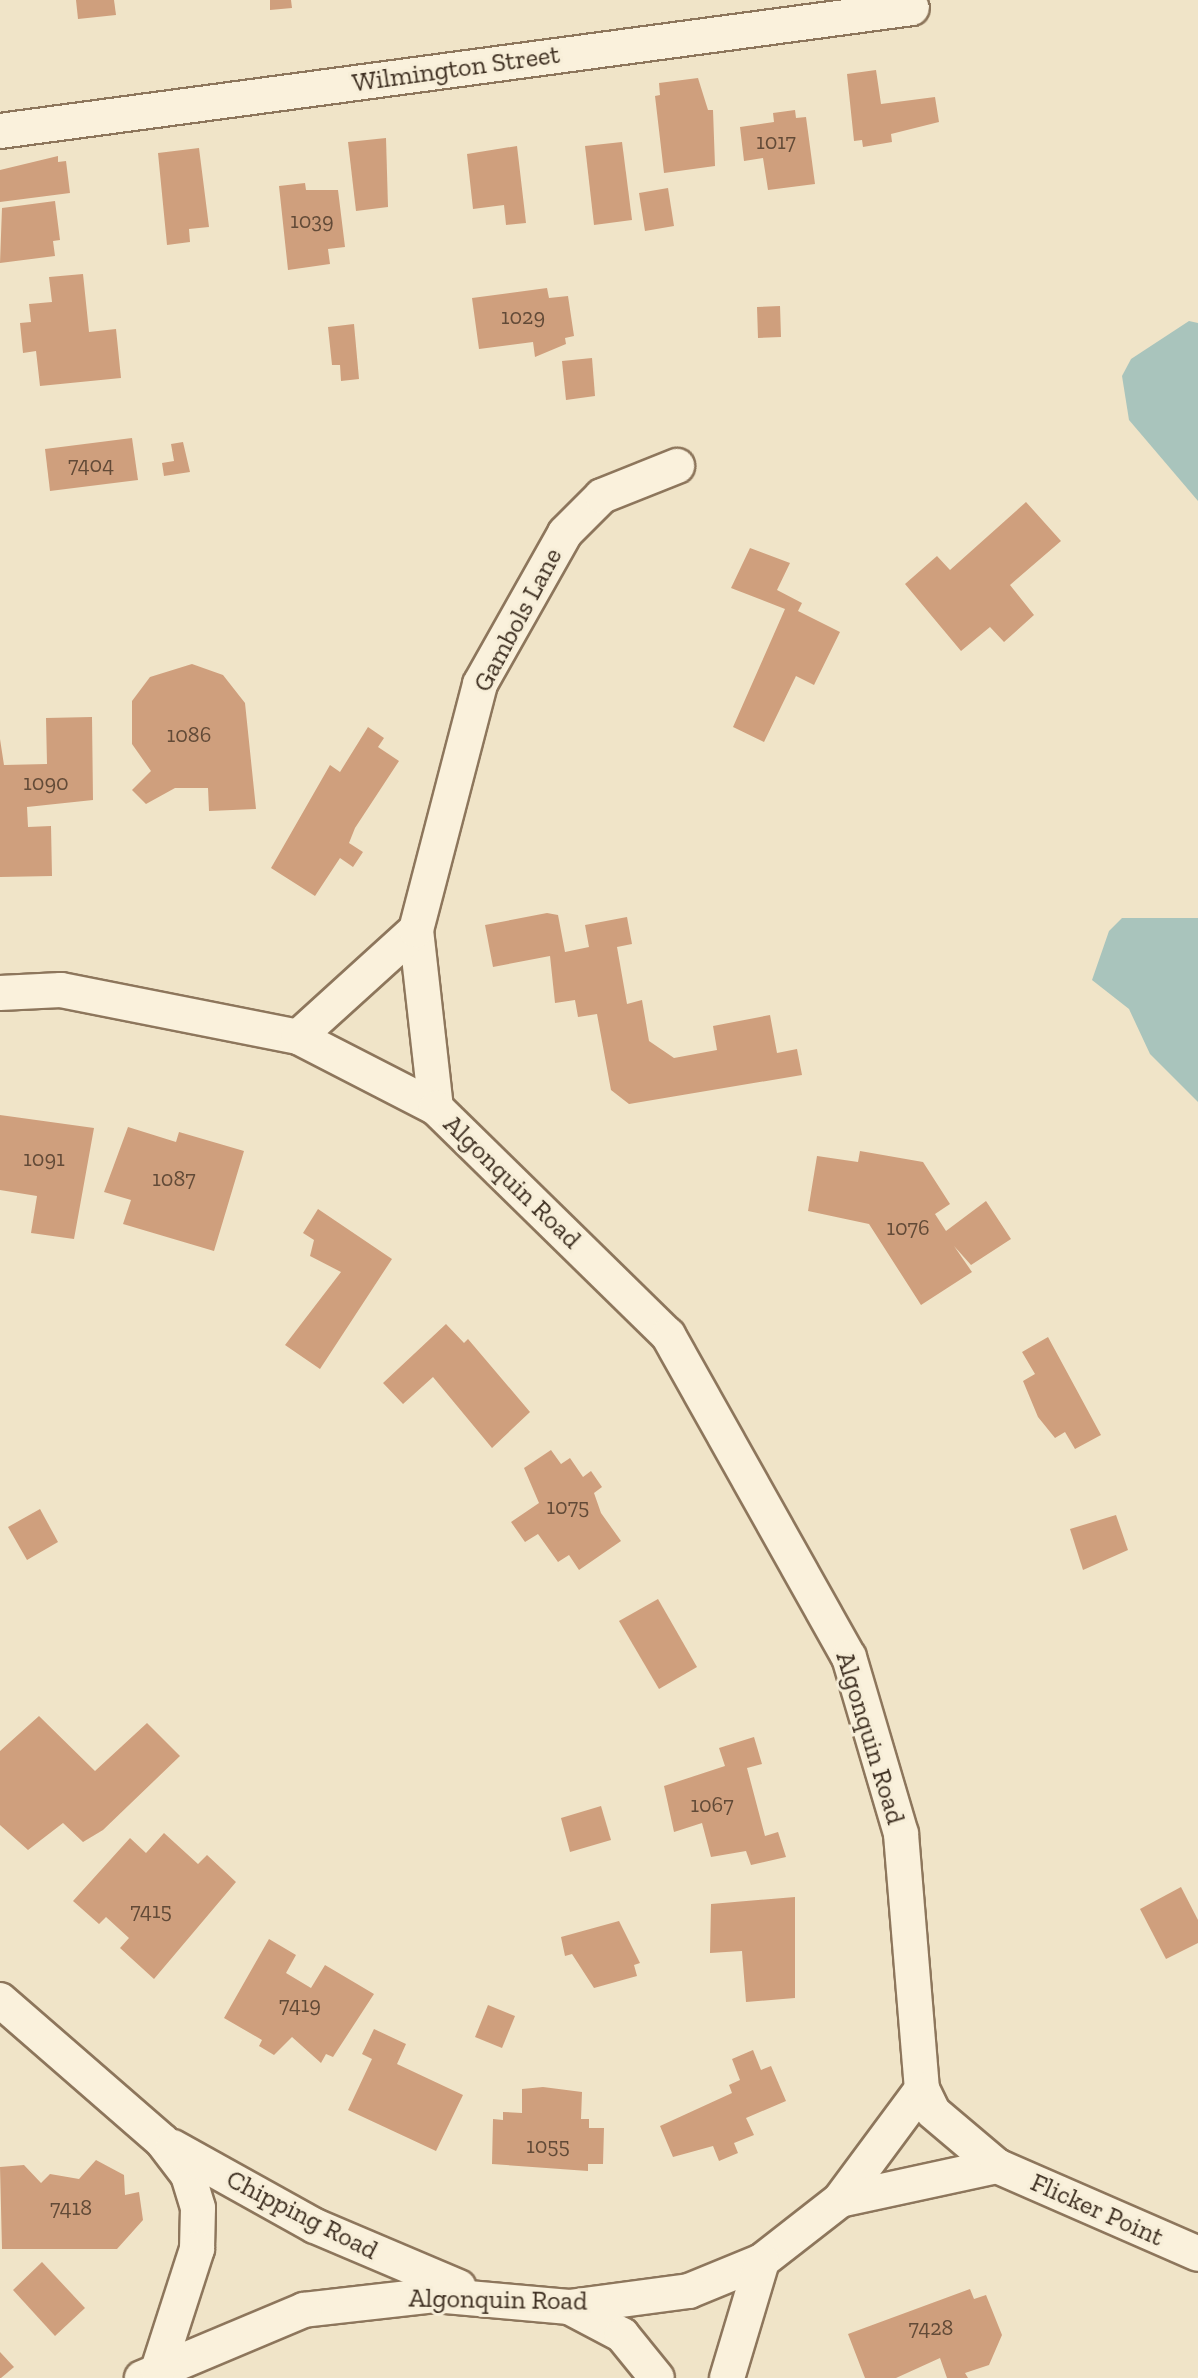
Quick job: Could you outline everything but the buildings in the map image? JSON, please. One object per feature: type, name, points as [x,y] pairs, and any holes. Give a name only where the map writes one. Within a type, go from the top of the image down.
[{"type":"street","name":"Wilmington Street","points":[[0,131],[912,8]]},
{"type":"street","name":"Gambols Lane","points":[[436,1108],[416,930],[480,684],[565,533],[602,496],[677,466]]},
{"type":"street","points":[[298,1037],[416,930]]},
{"type":"street","name":"Algonquin Road","points":[[0,993],[61,990],[298,1037],[436,1108],[668,1335],[849,1657],[901,1834],[922,2089],[840,2200],[762,2261],[689,2291],[569,2307],[491,2297],[362,2300],[304,2310],[150,2374]]},
{"type":"street","name":"Chipping Road","points":[[0,2000],[162,2141],[188,2175],[198,2208],[197,2249],[150,2374]]},
{"type":"street","name":"Flicker Point","points":[[922,2089],[933,2112],[997,2166],[1198,2254]]},
{"type":"street","name":"Chipping Road","points":[[162,2141],[315,2226],[422,2275],[491,2297]]},
{"type":"street","name":"Flicker Point","points":[[840,2200],[997,2166]]},
{"type":"street","points":[[727,2378],[762,2261]]},
{"type":"street","points":[[569,2307],[622,2335],[657,2378]]},
{"type":"water","points":[[1189,321],[1198,323],[1198,501],[1129,420],[1122,376],[1131,359]]},
{"type":"water","points":[[1122,918],[1198,918],[1198,1102],[1150,1054],[1129,1009],[1092,980],[1109,931]]}]
